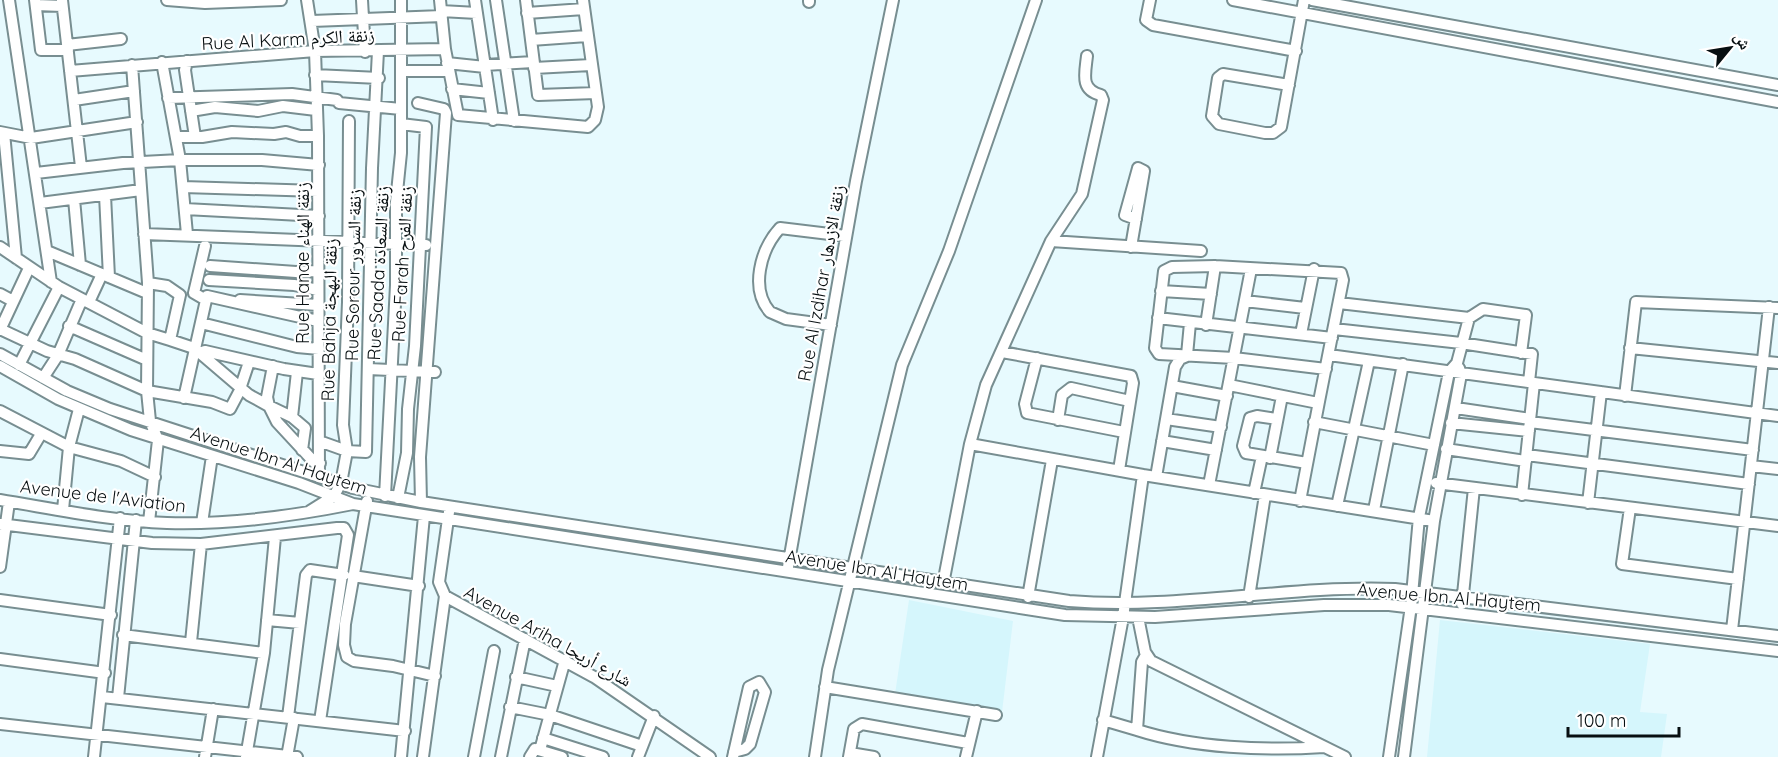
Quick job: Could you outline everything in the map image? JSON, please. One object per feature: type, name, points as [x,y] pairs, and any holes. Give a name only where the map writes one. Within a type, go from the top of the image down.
[{"type":"street","points":[[9,0],[47,251],[55,284],[31,343],[19,365]]},
{"type":"street","points":[[167,0],[205,3],[281,0]]},
{"type":"street","name":"Rue Hanae زنقة الهناء","points":[[307,0],[315,51],[318,136],[319,476]]},
{"type":"street","points":[[362,0],[365,52]]},
{"type":"street","name":"Rue Saada زنقة السعادة","points":[[385,496],[401,124],[401,0]]},
{"type":"street","points":[[475,0],[493,120]]},
{"type":"street","points":[[496,0],[514,121]]},
{"type":"street","points":[[526,0],[533,65],[537,92],[540,96],[596,93]]},
{"type":"street","name":"Rue Al Izdihar زنقة الازدهار","points":[[786,573],[846,236],[893,0]]},
{"type":"street","points":[[815,757],[825,687],[902,366],[953,242],[1036,0]]},
{"type":"street","points":[[1150,0],[1146,20],[1153,25],[1296,51]]},
{"type":"street","points":[[1233,0],[1778,102]]},
{"type":"street","points":[[1288,85],[1223,74],[1218,78],[1212,116],[1219,124],[1273,133],[1281,127],[1304,0]]},
{"type":"street","points":[[1312,0],[1778,85]]},
{"type":"street","points":[[81,167],[70,71],[68,48],[63,2],[35,3],[41,50],[68,48],[121,39]]},
{"type":"street","points":[[441,9],[445,49],[458,115],[588,127],[597,115],[584,4],[527,13]]},
{"type":"street","points":[[312,21],[401,19],[441,9],[477,13]]},
{"type":"street","points":[[1389,29],[1391,14]]},
{"type":"street","points":[[531,40],[587,36]]},
{"type":"street","points":[[1550,59],[1551,44]]},
{"type":"street","name":"Rue Al Karm زنقة الكرم","points":[[70,71],[315,51],[445,49]]},
{"type":"street","name":"Rue Sorour زنقة السرور","points":[[347,451],[366,452],[371,245],[379,78],[378,51]]},
{"type":"street","points":[[942,584],[970,444],[986,385],[1051,241],[1082,194],[1102,108],[1101,95],[1093,93],[1085,85],[1087,56]]},
{"type":"street","points":[[187,61],[195,137]]},
{"type":"street","points":[[162,62],[180,160],[187,234]]},
{"type":"street","points":[[402,71],[506,63],[591,65]]},
{"type":"street","points":[[132,65],[148,288],[147,391],[150,421],[158,440],[148,522]]},
{"type":"street","points":[[315,75],[379,78]]},
{"type":"street","points":[[452,89],[489,93]]},
{"type":"street","points":[[74,100],[134,91]]},
{"type":"street","points":[[168,98],[292,94],[337,100],[339,104],[401,110]]},
{"type":"street","points":[[418,103],[444,109],[446,113],[435,246],[431,372],[420,457],[421,502]]},
{"type":"street","points":[[191,111],[215,107],[258,111],[283,106],[316,110]]},
{"type":"street","name":"Rue Bahja زنقة البهجة","points":[[341,483],[347,451],[343,425],[349,121]]},
{"type":"street","points":[[16,258],[2,159],[2,133],[31,138],[137,122]]},
{"type":"street","name":"Rue Farah زنقة الفرح","points":[[398,498],[407,453],[426,128],[401,124]]},
{"type":"street","points":[[176,137],[232,132],[274,134],[286,132],[300,136],[318,136]]},
{"type":"street","points":[[36,173],[81,167],[180,160],[262,160],[318,165]]},
{"type":"street","points":[[183,187],[318,191]]},
{"type":"street","points":[[40,203],[141,190]]},
{"type":"street","points":[[43,378],[58,355],[69,326],[85,300],[106,275],[105,195]]},
{"type":"street","points":[[74,199],[80,265]]},
{"type":"street","points":[[185,209],[319,216]]},
{"type":"street","points":[[1131,247],[1136,219]]},
{"type":"street","points":[[831,325],[786,319],[770,312],[764,305],[757,288],[763,261],[780,228],[846,236]]},
{"type":"street","points":[[144,234],[187,234],[204,241],[318,239],[371,245],[396,242],[435,246]]},
{"type":"street","points":[[184,398],[197,351],[209,280],[210,266],[204,241]]},
{"type":"street","points":[[204,241],[194,293],[206,298],[318,304]]},
{"type":"street","points":[[1051,241],[1201,251]]},
{"type":"street","points":[[0,247],[55,284],[147,333],[197,351],[241,388],[269,406],[292,417],[305,428],[302,450]]},
{"type":"street","points":[[47,251],[106,275],[148,288],[167,286],[180,295],[170,340]]},
{"type":"street","points":[[210,266],[296,272],[317,271]]},
{"type":"street","points":[[1206,325],[1215,266]]},
{"type":"street","points":[[1300,501],[1344,280],[1341,273],[1215,266],[1168,268],[1164,271],[1158,318],[1156,352],[1159,354],[1234,358],[1326,369]]},
{"type":"street","points":[[29,268],[0,329],[58,355],[75,359],[147,391],[232,409],[249,362]]},
{"type":"street","points":[[1209,485],[1251,269]]},
{"type":"street","points":[[1301,334],[1314,270]]},
{"type":"street","points":[[209,280],[294,285],[318,290]]},
{"type":"street","points":[[1161,291],[1211,294]]},
{"type":"street","points":[[0,294],[13,301]]},
{"type":"street","points":[[232,300],[251,308],[318,321]]},
{"type":"street","points":[[1245,301],[1305,308]]},
{"type":"street","points":[[1624,396],[1636,302],[1774,307],[1763,362],[1732,630]]},
{"type":"street","points":[[1339,303],[1468,318],[1483,309],[1526,315],[1521,353]]},
{"type":"street","points":[[1158,318],[1301,334],[1461,343],[1532,354],[1530,424],[1522,495]]},
{"type":"street","points":[[1389,757],[1411,606],[1419,517],[1449,372],[1457,363],[1468,318]]},
{"type":"street","points":[[201,323],[297,347],[319,349]]},
{"type":"street","points":[[1187,356],[1190,323]]},
{"type":"street","points":[[69,326],[147,360]]},
{"type":"street","points":[[1630,348],[1778,363]]},
{"type":"street","points":[[197,351],[297,372],[318,374]]},
{"type":"street","points":[[1002,352],[1128,374],[1133,379],[1119,470]]},
{"type":"street","name":"Avenue Ibn Al Haytem","points":[[0,354],[91,402],[369,492],[421,502],[1028,597],[1125,604],[1365,588],[1412,590],[1778,636]]},
{"type":"street","points":[[1329,355],[1778,416]]},
{"type":"street","points":[[1156,477],[1177,362],[1187,356]]},
{"type":"street","points":[[1037,358],[1025,409],[1031,415],[1124,432]]},
{"type":"street","points":[[1337,506],[1369,361]]},
{"type":"street","points":[[1404,757],[1425,608],[1434,521],[1461,374],[1457,363]]},
{"type":"street","points":[[1374,510],[1403,364]]},
{"type":"street","name":"Avenue Ibn Al Haytem","points":[[0,366],[79,409],[158,440],[366,507],[1046,613],[1138,617],[1345,604],[1411,606],[1778,651]]},
{"type":"street","points":[[273,366],[267,397],[269,406],[277,422],[302,450],[316,465],[320,463]]},
{"type":"street","points":[[368,369],[431,372]]},
{"type":"street","points":[[292,417],[297,372]]},
{"type":"street","points":[[1229,385],[1318,403]]},
{"type":"street","points":[[1172,386],[1227,396]]},
{"type":"street","points":[[1058,420],[1062,395],[1071,388],[1130,401]]},
{"type":"street","points":[[1588,503],[1600,392]]},
{"type":"street","points":[[1249,597],[1266,457],[1282,396]]},
{"type":"street","points":[[1456,408],[1530,424]]},
{"type":"street","points":[[63,510],[69,447],[79,409]]},
{"type":"street","points":[[0,411],[69,447],[121,461],[155,477]]},
{"type":"street","points":[[1277,419],[1257,416],[1250,418],[1244,449],[1246,453],[1307,463]]},
{"type":"street","points":[[1166,419],[1221,427]]},
{"type":"street","points":[[1314,422],[1434,445]]},
{"type":"street","points":[[1451,423],[1530,424],[1753,450]]},
{"type":"street","points":[[0,452],[30,454],[41,434]]},
{"type":"street","points":[[320,441],[347,451]]},
{"type":"street","points":[[1162,441],[1216,450]]},
{"type":"street","points":[[970,444],[1052,460],[1434,521]]},
{"type":"street","points":[[1446,449],[1592,464],[1749,484]]},
{"type":"street","points":[[202,523],[212,456]]},
{"type":"street","points":[[1028,597],[1052,460]]},
{"type":"street","points":[[1751,466],[1778,469]]},
{"type":"street","points":[[1097,757],[1123,617],[1143,475]]},
{"type":"street","points":[[1427,480],[1522,495],[1778,526]]},
{"type":"street","name":"Avenue de l'Aviation","points":[[310,511],[334,496],[341,483]]},
{"type":"street","points":[[1461,611],[1474,488]]},
{"type":"street","points":[[320,721],[348,576],[369,492]]},
{"type":"street","points":[[0,567],[4,501]]},
{"type":"street","name":"Avenue de l'Aviation","points":[[4,501],[148,522],[202,523],[353,504]]},
{"type":"street","name":"Avenue Ariha شارع أريحا","points":[[450,506],[439,582],[445,596],[565,660],[654,716],[710,757]]},
{"type":"street","points":[[1630,508],[1622,564],[1738,579]]},
{"type":"street","points":[[401,757],[424,516]]},
{"type":"street","points":[[94,757],[105,673],[120,518]]},
{"type":"street","points":[[118,698],[136,520]]},
{"type":"street","points":[[3,525],[134,541],[201,544],[344,528],[349,542],[344,638],[348,658],[435,676]]},
{"type":"street","points":[[246,754],[264,653],[275,537]]},
{"type":"street","points":[[190,642],[201,544]]},
{"type":"street","points":[[0,724],[206,752],[291,757],[291,718],[300,623],[308,572],[310,570],[418,586]]},
{"type":"street","points":[[423,757],[445,596]]},
{"type":"street","points":[[0,600],[111,615]]},
{"type":"street","points":[[1138,617],[1146,655],[1155,663],[1312,738],[1341,756]]},
{"type":"street","points":[[267,620],[300,623]]},
{"type":"street","points":[[123,635],[264,653]]},
{"type":"street","points":[[501,757],[525,639]]},
{"type":"street","points":[[474,757],[494,651]]},
{"type":"street","points":[[1137,729],[1142,662],[1146,655]]},
{"type":"street","points":[[0,659],[105,673]]},
{"type":"street","points":[[540,750],[565,660]]},
{"type":"street","points":[[516,677],[557,686]]},
{"type":"street","points":[[756,681],[762,683],[765,692],[750,744],[733,754],[749,687],[756,681]]},
{"type":"street","points":[[825,687],[996,715]]},
{"type":"street","points":[[102,698],[405,731]]},
{"type":"street","points":[[510,707],[550,715],[642,746]]},
{"type":"street","points":[[206,752],[213,709]]},
{"type":"street","points":[[966,757],[977,711]]},
{"type":"street","points":[[638,757],[654,716]]},
{"type":"street","points":[[1103,720],[1193,741],[1281,750],[1324,747]]},
{"type":"street","points":[[874,757],[849,755],[854,729],[862,724],[968,742]]},
{"type":"street","points":[[543,738],[596,756],[600,733]]},
{"type":"street","points":[[530,757],[533,750],[540,750],[561,757]]},
{"type":"shaded area","points":[[909,600],[1013,621],[1002,712],[895,694]]},
{"type":"shaded area","points":[[1440,620],[1650,644],[1640,712],[1667,714],[1661,757],[1427,757]]}]
